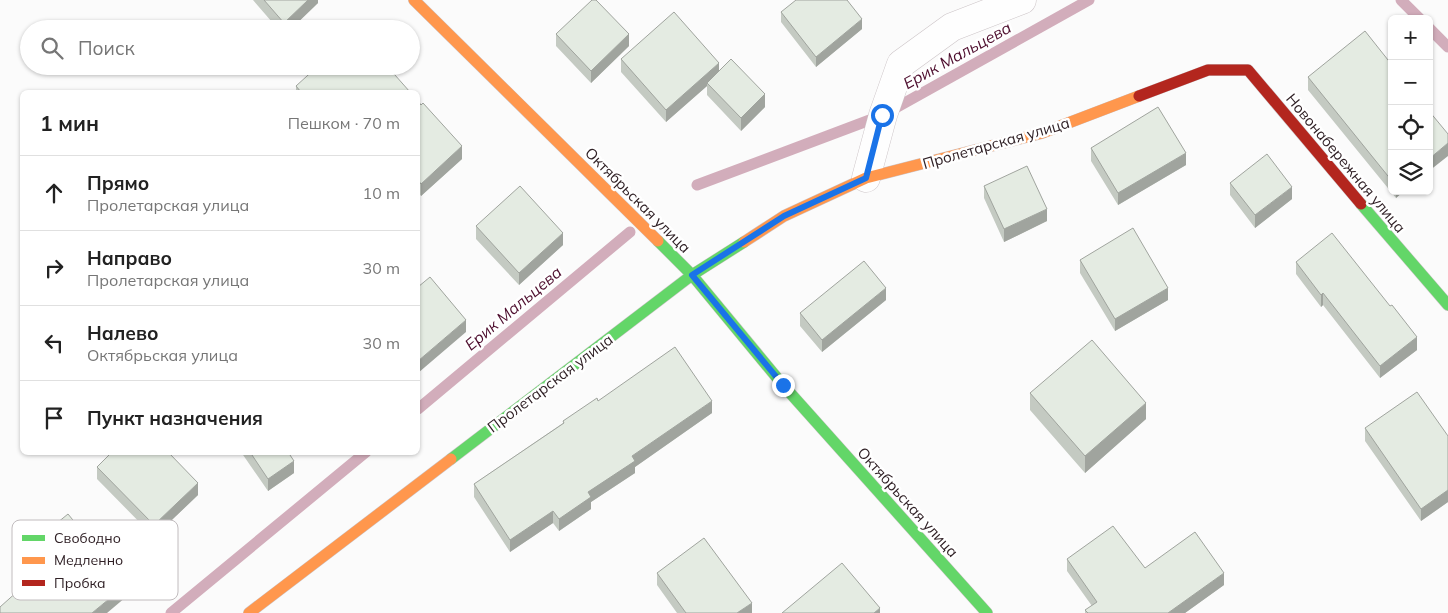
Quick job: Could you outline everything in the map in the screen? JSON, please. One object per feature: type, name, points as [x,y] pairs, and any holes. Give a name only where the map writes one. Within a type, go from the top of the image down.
[{"type":"street","name":"Октябрьская улица","points":[[414,0],[692,275],[783,385],[987,613]]},
{"type":"street","points":[[866,178],[882,115],[901,64],[952,27],[1022,0]]},
{"type":"street","name":"Пролетарская улица","points":[[249,613],[692,275],[784,216],[866,178],[1042,133],[1208,70]]},
{"type":"street","name":"Новонабережная улица","points":[[1208,70],[1248,70],[1448,305]]},
{"type":"building","points":[[264,0],[308,0],[287,20],[281,20]]},
{"type":"building","points":[[592,0],[596,0],[629,34],[591,71],[556,34]]},
{"type":"building","points":[[796,0],[847,0],[862,19],[816,57],[781,12]]},
{"type":"building","points":[[674,12],[719,63],[666,110],[621,59]]},
{"type":"building","points":[[1365,31],[1388,60],[1388,176],[1308,77]]},
{"type":"building","points":[[731,59],[765,94],[741,118],[707,83]]},
{"type":"building","points":[[308,75],[395,75],[408,90],[299,90],[296,86]]},
{"type":"building","points":[[423,103],[462,146],[421,184],[420,104],[421,105]]},
{"type":"building","points":[[1158,107],[1186,153],[1118,193],[1091,148]]},
{"type":"building","points":[[1433,116],[1448,134],[1448,143],[1433,156]]},
{"type":"building","points":[[1267,154],[1292,187],[1255,215],[1230,183]]},
{"type":"building","points":[[1027,166],[1047,209],[1004,229],[984,186]]},
{"type":"building","points":[[520,186],[563,233],[519,273],[476,226]]},
{"type":"building","points":[[1133,228],[1168,288],[1115,319],[1080,260]]},
{"type":"building","points":[[1332,233],[1417,337],[1380,366],[1323,293],[1321,295],[1296,262]]},
{"type":"building","points":[[864,261],[886,288],[822,340],[800,313]]},
{"type":"building","points":[[430,277],[466,320],[420,359],[420,285]]},
{"type":"building","points":[[1092,340],[1146,403],[1085,456],[1030,393]]},
{"type":"building","points":[[675,347],[712,401],[632,456],[635,461],[588,492],[591,497],[559,519],[553,511],[510,540],[474,484],[564,423],[563,421],[597,398],[598,401]]},
{"type":"building","points":[[1417,392],[1448,436],[1448,490],[1421,509],[1365,428]]},
{"type":"building","points":[[109,455],[171,455],[198,483],[159,520],[149,520],[97,467]]},
{"type":"building","points":[[252,455],[290,455],[294,461],[268,479]]},
{"type":"building","points":[[68,514],[73,520],[61,520]]},
{"type":"building","points":[[1113,526],[1145,568],[1195,532],[1224,573],[1168,613],[1088,613],[1085,610],[1097,602],[1067,559]]},
{"type":"building","points":[[704,538],[752,603],[737,613],[686,613],[657,573]]},
{"type":"building","points":[[842,563],[880,608],[874,613],[782,613]]},
{"type":"building","points":[[12,596],[12,600],[108,600],[92,613],[0,613],[0,607]]},
{"type":"waterway","name":"Ерик Мальцева","points":[[697,185],[883,115],[1089,0]]},
{"type":"waterway","name":"Ерик Мальцева","points":[[1401,0],[1416,15]]},
{"type":"waterway","name":"Ерик Мальцева","points":[[1433,32],[1448,47]]},
{"type":"waterway","name":"Ерик Мальцева","points":[[420,407],[630,232]]},
{"type":"waterway","name":"Ерик Мальцева","points":[[171,613],[362,455]]},
{"type":"traffic: fast","points":[[1361,204],[1448,305]]},
{"type":"traffic: fast","points":[[658,241],[692,275],[783,385],[987,613]]},
{"type":"traffic: fast","points":[[451,459],[692,275],[744,242]]},
{"type":"traffic: slow","points":[[414,0],[658,241]]},
{"type":"traffic: slow","points":[[744,242],[784,216],[866,178],[1042,133],[1139,96]]},
{"type":"traffic: slow","points":[[249,613],[451,459]]},
{"type":"traffic: jam","points":[[1139,96],[1208,70],[1248,70],[1361,204]]},
{"type":"route","points":[[783,385],[692,275],[784,216],[866,178],[882,115]]}]
